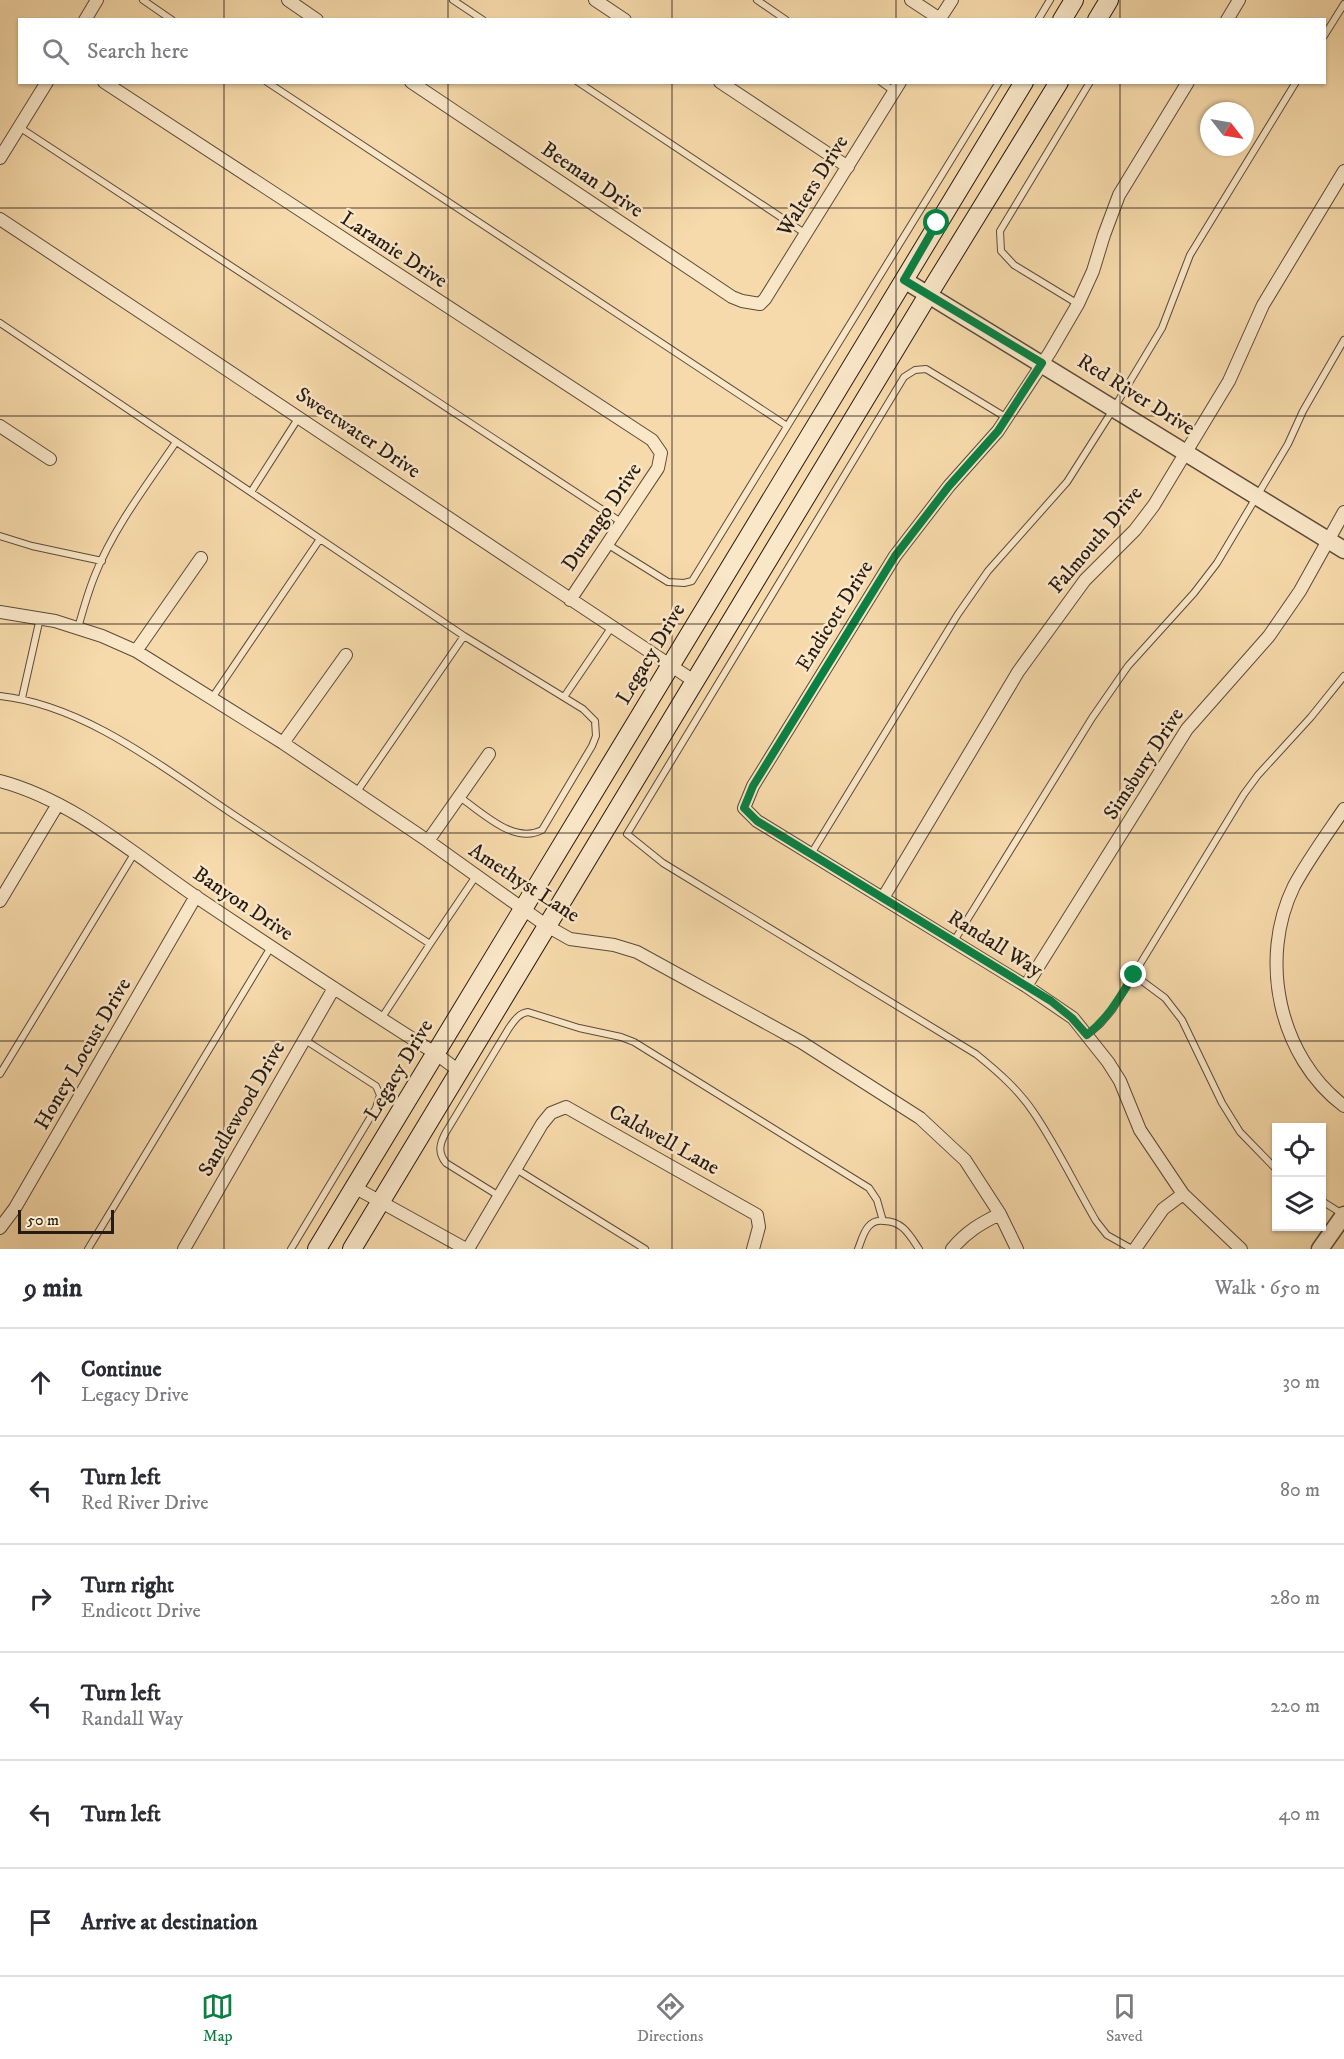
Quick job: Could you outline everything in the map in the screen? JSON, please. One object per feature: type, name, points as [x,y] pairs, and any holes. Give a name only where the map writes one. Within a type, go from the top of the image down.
[{"type":"main road","points":[[1063,18],[1074,0]]},
{"type":"main road","points":[[1098,18],[1110,0]]},
{"type":"main road","name":"Legacy Drive","points":[[316,1249],[1023,84]]},
{"type":"main road","points":[[352,1249],[928,294],[1058,84]]},
{"type":"street","points":[[86,18],[97,0]]},
{"type":"street","points":[[596,0],[622,18]]},
{"type":"street","points":[[911,0],[938,18]]},
{"type":"street","points":[[941,18],[952,0]]},
{"type":"street","points":[[292,1],[314,18]]},
{"type":"street","points":[[1228,18],[1237,1]]},
{"type":"street","points":[[0,158],[46,84]]},
{"type":"street","name":"Laramie Drive","points":[[107,84],[652,440],[661,453]]},
{"type":"street","name":"Beeman Drive","points":[[414,84],[732,297],[753,304]]},
{"type":"street","points":[[723,84],[848,167]]},
{"type":"street","name":"Endicott Drive","points":[[744,808],[753,786],[895,556],[949,486],[1007,418],[1042,363],[1078,304],[1093,271],[1119,195],[1187,84]]},
{"type":"street","name":"Walters Drive","points":[[753,304],[760,304],[765,299],[897,87]]},
{"type":"street","name":"Falmouth Drive","points":[[883,897],[1018,672],[1085,580],[1135,530],[1154,505],[1229,381],[1263,305],[1344,171]]},
{"type":"street","name":"Sweetwater Drive","points":[[0,219],[611,628],[694,681]]},
{"type":"street","name":"Red River Drive","points":[[904,280],[1344,550]]},
{"type":"street","points":[[0,426],[50,459]]},
{"type":"street","name":"Durango Drive","points":[[570,600],[658,468],[661,453]]},
{"type":"street","name":"Simsbury Drive","points":[[1026,986],[1186,729],[1269,636],[1300,591],[1344,512]]},
{"type":"street","points":[[136,651],[201,558]]},
{"type":"street","name":"Amethyst Lane","points":[[0,612],[40,618],[78,628],[136,651],[283,743],[428,841],[547,926],[570,939],[614,945],[637,952],[801,1042],[920,1118],[965,1160],[1000,1214],[1017,1249]]},
{"type":"street","points":[[283,743],[346,655]]},
{"type":"street","points":[[428,841],[458,795],[489,754]]},
{"type":"street","name":"Banyon Drive","points":[[0,781],[20,786],[70,810],[459,1071]]},
{"type":"street","points":[[0,901],[58,804]]},
{"type":"street","name":"Randall Way","points":[[744,808],[757,821],[1026,986],[1072,1018],[1120,1081],[1140,1130],[1183,1194],[1236,1248]]},
{"type":"street","points":[[1344,809],[1294,887],[1282,922],[1276,952],[1276,979],[1283,1013],[1295,1048],[1313,1075],[1344,1106]]},
{"type":"street","name":"Honey Locust Drive","points":[[0,1228],[15,1208],[196,896]]},
{"type":"street","name":"Sandlewood Drive","points":[[184,1249],[334,988]]},
{"type":"street","name":"Caldwell Lane","points":[[516,1169],[542,1124],[551,1113],[566,1107],[757,1215],[759,1227],[753,1249]]},
{"type":"street","points":[[354,1187],[467,1249],[516,1169]]},
{"type":"street","points":[[1133,1249],[1163,1209],[1183,1194]]},
{"type":"street","points":[[952,1249],[979,1223],[1000,1214]]},
{"type":"street","points":[[1320,1249],[1344,1215]]},
{"type":"lane","points":[[143,0],[169,18]]},
{"type":"lane","points":[[453,0],[480,18]]},
{"type":"lane","points":[[757,0],[783,18]]},
{"type":"lane","points":[[1039,18],[1050,0]]},
{"type":"lane","points":[[1326,33],[1344,4]]},
{"type":"lane","points":[[270,84],[787,426]]},
{"type":"lane","points":[[581,84],[806,234]]},
{"type":"lane","points":[[607,544],[668,582],[684,584],[692,581],[998,84]]},
{"type":"lane","points":[[1078,304],[1014,265],[1001,251],[1000,231],[1089,84]]},
{"type":"lane","points":[[811,854],[958,614],[988,571],[1067,482],[1114,408],[1162,328],[1190,255],[1295,84]]},
{"type":"lane","points":[[20,128],[621,522]]},
{"type":"lane","points":[[0,323],[464,636],[564,697],[583,710],[595,722],[596,736],[592,746],[542,830],[532,835],[520,835],[502,826],[458,795]]},
{"type":"lane","points":[[954,941],[1092,718],[1128,666],[1194,593],[1217,563],[1288,444],[1344,340]]},
{"type":"lane","points":[[1007,418],[926,369],[915,370],[904,377],[627,834],[663,863],[976,1054],[992,1067],[1034,1112],[1096,1221],[1107,1235],[1133,1249]]},
{"type":"lane","points":[[251,492],[299,417]]},
{"type":"lane","points":[[78,628],[95,575],[102,561],[140,496],[176,442]]},
{"type":"lane","points":[[0,536],[32,546],[102,561]]},
{"type":"lane","points":[[212,698],[320,539]]},
{"type":"lane","points":[[22,698],[40,618]]},
{"type":"lane","points":[[564,697],[611,628]]},
{"type":"lane","points":[[356,793],[464,636]]},
{"type":"lane","points":[[1087,1035],[1112,1010],[1258,775],[1311,717],[1344,676]]},
{"type":"lane","points":[[0,696],[22,698],[62,712],[124,743],[430,944]]},
{"type":"lane","points":[[0,1074],[134,854]]},
{"type":"lane","points":[[381,1019],[476,876]]},
{"type":"lane","points":[[88,1249],[271,946]]},
{"type":"lane","points":[[1134,975],[1165,998],[1182,1020],[1222,1103],[1240,1132],[1272,1165]]},
{"type":"lane","points":[[499,1197],[446,1163],[441,1155],[440,1147],[446,1132],[509,1028],[517,1017],[528,1012],[634,1042],[869,1188],[883,1221]]},
{"type":"lane","points":[[291,1249],[376,1108],[380,1095],[376,1086],[304,1040]]},
{"type":"lane","points":[[516,1169],[645,1249]]},
{"type":"lane","points":[[1326,1204],[1344,1215]]},
{"type":"lane","points":[[858,1249],[868,1226],[877,1221],[898,1224],[920,1249]]},
{"type":"route","points":[[937,223],[904,280],[1042,363],[998,431],[949,486],[895,556],[753,786],[744,808],[757,821],[1051,1001],[1072,1018],[1087,1035],[1112,1010],[1134,975]]}]
